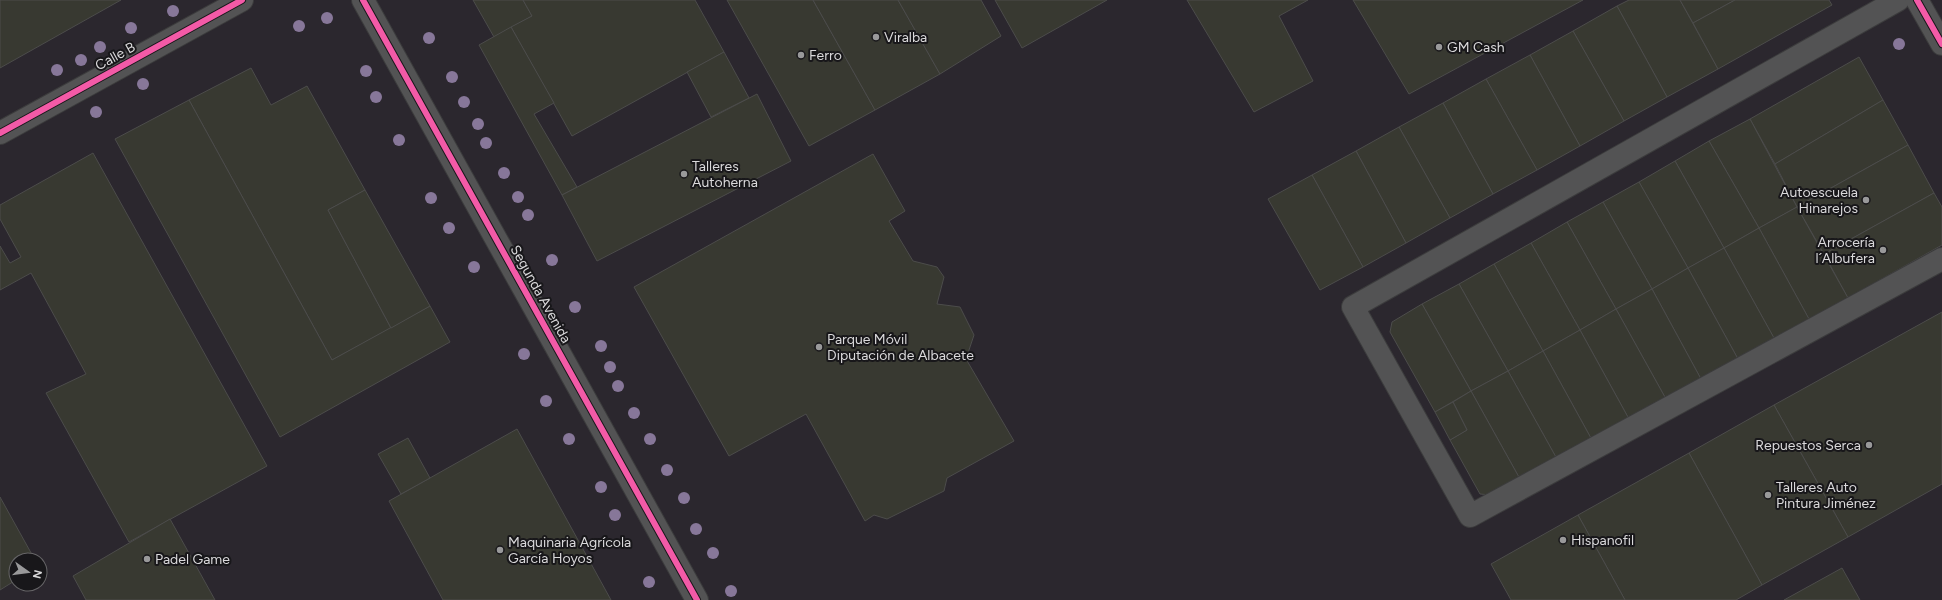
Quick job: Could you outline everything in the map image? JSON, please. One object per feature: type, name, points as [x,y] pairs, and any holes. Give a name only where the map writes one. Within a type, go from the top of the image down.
[{"type":"street","name":"Calle B","points":[[0,134],[242,0]]},
{"type":"street","name":"Segunda Avenida","points":[[363,0],[698,600]]},
{"type":"street","points":[[1898,0],[1352,307],[1470,516],[1942,259]]},
{"type":"street","points":[[1917,0],[1942,44]]},
{"type":"shaded area","points":[[0,0],[1942,0],[1942,600],[0,600]]},
{"type":"building","points":[[0,0],[121,0],[0,68]]},
{"type":"building","points":[[473,0],[523,0],[532,16],[494,37]]},
{"type":"building","points":[[523,0],[695,0],[724,52],[572,136],[511,27],[532,16]]},
{"type":"building","name":"Ferro","points":[[727,0],[813,0],[875,110],[809,146]]},
{"type":"building","name":"Viralba","points":[[813,0],[898,0],[940,74],[875,110]]},
{"type":"building","name":"Viralba","points":[[898,0],[981,0],[1001,36],[940,74]]},
{"type":"building","points":[[995,0],[1107,0],[1022,48]]},
{"type":"building","points":[[1187,0],[1308,0],[1279,16],[1313,81],[1254,112]]},
{"type":"building","name":"GM Cash","points":[[1353,0],[1583,0],[1409,94]]},
{"type":"building","points":[[1629,0],[1680,0],[1718,69],[1667,97],[1617,6]]},
{"type":"building","points":[[1680,0],[1735,0],[1693,23]]},
{"type":"building","points":[[1735,0],[1829,0],[1832,5],[1718,69],[1693,23]]},
{"type":"building","points":[[1617,6],[1667,97],[1624,121],[1573,31]]},
{"type":"building","points":[[511,27],[554,103],[534,114],[577,187],[562,195],[479,45]]},
{"type":"building","points":[[1573,31],[1624,121],[1580,146],[1530,55]]},
{"type":"building","points":[[724,52],[749,98],[711,117],[687,72]]},
{"type":"building","points":[[1530,55],[1580,146],[1537,170],[1486,79]]},
{"type":"building","points":[[1859,57],[1883,100],[1775,164],[1750,119]]},
{"type":"building","points":[[251,68],[271,105],[307,86],[365,190],[328,210],[391,328],[332,360],[189,100]]},
{"type":"building","points":[[1486,79],[1537,170],[1493,194],[1443,103]]},
{"type":"building","name":"Talleres Autoherna","points":[[757,94],[791,161],[597,261],[562,195]]},
{"type":"building","points":[[189,100],[332,360],[430,306],[450,342],[280,437],[115,139]]},
{"type":"building","points":[[1883,100],[1908,145],[1797,207],[1775,164]]},
{"type":"building","points":[[1443,103],[1493,194],[1450,218],[1399,127]]},
{"type":"building","points":[[1750,119],[1797,207],[1759,228],[1709,141]]},
{"type":"building","points":[[1399,127],[1450,218],[1406,243],[1356,151]]},
{"type":"building","points":[[1709,141],[1759,228],[1724,248],[1675,161]]},
{"type":"building","name":"Autoescuela Hinarejos","points":[[1908,145],[1934,193],[1824,254],[1797,207]]},
{"type":"building","points":[[1356,151],[1406,243],[1363,267],[1312,175]]},
{"type":"building","points":[[93,153],[267,466],[129,542],[46,393],[86,374],[31,273],[0,290],[0,246],[10,263],[21,257],[0,219],[0,205]]},
{"type":"building","name":"Parque Móvil Diputación de Albacete","points":[[873,154],[905,211],[889,221],[913,261],[937,267],[944,277],[937,304],[960,307],[974,335],[966,359],[1014,441],[947,478],[944,491],[887,519],[874,515],[865,521],[806,414],[729,456],[634,287]]},
{"type":"building","points":[[1675,161],[1724,248],[1688,268],[1639,182]]},
{"type":"building","points":[[1312,175],[1363,267],[1320,290],[1268,199]]},
{"type":"building","points":[[1639,182],[1688,268],[1652,289],[1603,202]]},
{"type":"building","points":[[365,190],[430,306],[391,328],[328,210]]},
{"type":"building","name":"Arrocería l´Albufera","points":[[1934,193],[1942,207],[1942,245],[1848,298],[1824,254]]},
{"type":"building","points":[[1603,202],[1652,289],[1616,309],[1567,222]]},
{"type":"building","points":[[1797,207],[1848,298],[1809,319],[1759,228]]},
{"type":"building","points":[[1567,222],[1616,309],[1580,330],[1531,243]]},
{"type":"building","points":[[1759,228],[1809,319],[1774,338],[1724,248]]},
{"type":"building","points":[[1531,243],[1580,330],[1543,351],[1494,264]]},
{"type":"building","points":[[1724,248],[1774,338],[1738,359],[1688,268]]},
{"type":"building","points":[[1494,264],[1543,351],[1508,371],[1459,284]]},
{"type":"building","points":[[1688,268],[1738,359],[1701,379],[1652,289]]},
{"type":"building","points":[[1459,284],[1508,371],[1471,391],[1422,304]]},
{"type":"building","points":[[1652,289],[1701,379],[1666,399],[1616,309]]},
{"type":"building","points":[[1422,304],[1471,391],[1435,412],[1390,332],[1392,322]]},
{"type":"building","points":[[1616,309],[1666,399],[1629,419],[1580,330]]},
{"type":"building","name":"Repuestos Serca","points":[[1942,312],[1942,484],[1848,537],[1774,405]]},
{"type":"building","points":[[1580,330],[1629,419],[1592,440],[1543,351]]},
{"type":"building","points":[[1543,351],[1592,440],[1557,459],[1508,371]]},
{"type":"building","points":[[1508,371],[1557,459],[1520,479],[1471,391]]},
{"type":"building","points":[[1471,391],[1520,479],[1491,495],[1480,494],[1450,440],[1467,430],[1453,402]]},
{"type":"building","points":[[1453,402],[1467,430],[1450,440],[1435,412]]},
{"type":"building","name":"Talleres Auto Pintura Jiménez","points":[[1774,405],[1848,537],[1762,585],[1689,453]]},
{"type":"building","name":"Maquinaria Agrícola García Hoyos","points":[[517,429],[611,600],[443,600],[389,501]]},
{"type":"building","points":[[408,438],[430,478],[401,494],[378,454]]},
{"type":"building","points":[[1689,453],[1762,585],[1736,600],[1625,600],[1578,515]]},
{"type":"building","points":[[0,497],[31,552],[8,552],[8,585],[0,590]]},
{"type":"building","name":"Hispanofil","points":[[1578,515],[1625,600],[1511,600],[1491,564]]},
{"type":"building","name":"Padel Game","points":[[170,519],[215,600],[86,600],[73,576]]},
{"type":"building","points":[[1842,568],[1860,600],[1784,600]]},
{"type":"cycle path","points":[[0,133],[242,0]]},
{"type":"cycle path","points":[[363,0],[697,600]]},
{"type":"cycle path","points":[[1917,0],[1942,44]]},
{"type":"place","name":"Viralba","points":[[876,37]]},
{"type":"place","name":"GM Cash","points":[[1439,47]]},
{"type":"place","name":"Ferro","points":[[801,55]]},
{"type":"place","name":"Talleres Autoherna","points":[[684,174]]},
{"type":"place","name":"Autoescuela Hinarejos","points":[[1866,200]]},
{"type":"place","name":"Arrocería l´Albufera","points":[[1883,250]]},
{"type":"place","name":"Parque Móvil Diputación de Albacete","points":[[819,347]]},
{"type":"place","name":"Repuestos Serca","points":[[1869,445]]},
{"type":"place","name":"Talleres Auto Pintura Jiménez","points":[[1768,495]]},
{"type":"place","name":"Hispanofil","points":[[1563,540]]},
{"type":"place","name":"Maquinaria Agrícola García Hoyos","points":[[500,550]]},
{"type":"place","name":"Padel Game","points":[[147,559]]}]
